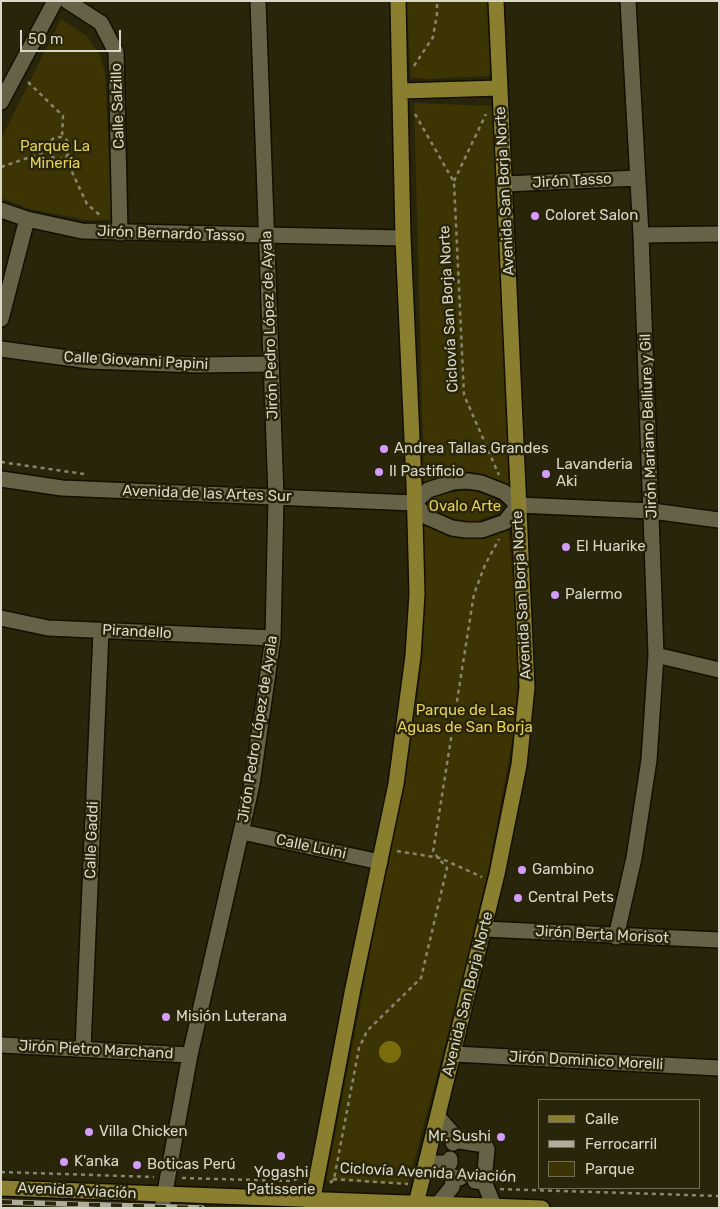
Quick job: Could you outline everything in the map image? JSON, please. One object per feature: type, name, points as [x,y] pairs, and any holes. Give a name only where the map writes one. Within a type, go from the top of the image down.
[{"type":"main road","points":[[317,1202],[317,1178],[353,988],[396,784],[413,656],[417,594],[403,238],[408,91],[398,1]]},
{"type":"main road","name":"Avenida San Borja Norte","points":[[416,1206],[495,883],[519,765],[527,687],[506,184],[496,1]]},
{"type":"main road","points":[[408,91],[500,88]]},
{"type":"main road","name":"Avenida Aviación","points":[[1,1188],[163,1202],[317,1202],[542,1208]]},
{"type":"street","points":[[1,102],[55,1]]},
{"type":"street","name":"Calle Salzillo","points":[[67,1],[101,23],[116,52],[120,233]]},
{"type":"street","name":"Jirón Pedro López de Ayala","points":[[163,1202],[190,1055],[254,775],[273,638],[276,496],[258,1]]},
{"type":"street","name":"Jirón Mariano Belliure y Gil","points":[[616,937],[634,858],[649,760],[656,655],[641,235],[628,1]]},
{"type":"street","name":"Jirón Tasso","points":[[506,184],[638,178]]},
{"type":"street","name":"Jirón Bernardo Tasso","points":[[1,210],[27,219],[82,231],[403,238]]},
{"type":"street","points":[[1,319],[8,262],[27,219]]},
{"type":"street","points":[[641,235],[719,234]]},
{"type":"street","name":"Calle Giovanni Papini","points":[[1,349],[90,361],[198,365],[272,364]]},
{"type":"street","name":"Avenida de las Artes Sur","points":[[1,479],[62,488],[414,503]]},
{"type":"street","points":[[518,505],[505,522],[482,530],[452,528],[426,517],[414,503],[428,490],[453,482],[481,483],[504,492],[518,505],[652,511],[719,520]]},
{"type":"street","name":"Pirandello","points":[[1,618],[48,628],[273,638]]},
{"type":"street","name":"Calle Gaddi","points":[[83,1049],[101,631]]},
{"type":"street","points":[[656,655],[719,670]]},
{"type":"street","name":"Calle Luini","points":[[242,832],[381,855]]},
{"type":"street","name":"Jirón Berta Morisot","points":[[484,929],[616,937],[719,940]]},
{"type":"street","name":"Jirón Pietro Marchand","points":[[1,1045],[190,1055]]},
{"type":"street","name":"Jirón Dominico Morelli","points":[[454,1054],[719,1068]]},
{"type":"street","points":[[438,1117],[454,1135],[453,1142],[485,1145],[487,1149],[482,1183],[494,1206]]},
{"type":"street","points":[[426,1163],[454,1169],[452,1187],[438,1204]]},
{"type":"path","name":"Ciclovía San Borja Norte","points":[[437,1],[438,14],[433,37],[414,65],[408,91],[415,113],[454,182],[464,394],[497,469],[504,492]]},
{"type":"path","points":[[18,71],[63,116],[62,138],[69,145],[69,152],[65,157],[55,159],[48,151]]},
{"type":"path","points":[[454,182],[500,88]]},
{"type":"path","points":[[48,151],[51,141],[62,138]]},
{"type":"path","points":[[1,167],[48,151]]},
{"type":"path","points":[[65,157],[87,204],[120,233]]},
{"type":"path","points":[[1,462],[92,474]]},
{"type":"path","points":[[317,1202],[334,1179],[359,1048],[367,1031],[421,978],[447,868],[433,852],[474,594],[485,565],[497,545],[505,522]]},
{"type":"path","points":[[381,855],[440,858],[495,883]]},
{"type":"path","name":"Ciclovía Avenida Aviación","points":[[317,1178],[421,1184]]},
{"type":"path","name":"Ciclovía Avenida Aviación","points":[[482,1183],[538,1186]]},
{"type":"path","name":"Ciclovía Avenida Aviación","points":[[591,1189],[719,1196]]},
{"type":"green space","points":[[406,1],[492,1],[492,68],[489,76],[424,79],[411,77]]},
{"type":"green space","name":"Parque La Minería","points":[[61,19],[88,37],[100,56],[105,73],[112,220],[87,220],[30,209],[1,198],[1,139]]},
{"type":"green space","points":[[414,103],[494,106],[509,486],[475,472],[457,471],[424,483]]},
{"type":"green space","name":"Ovalo Arte","points":[[462,491],[473,491],[494,498],[502,507],[500,512],[474,522],[461,522],[438,515],[429,505],[432,497]]},
{"type":"green space","name":"Parque de Las Aguas de San Borja","points":[[424,525],[444,533],[465,537],[508,526],[519,647],[515,726],[488,872],[461,985],[408,1184],[326,1181],[411,742],[423,654]]},
{"type":"shaded area","points":[[386,1041],[394,1041],[401,1048],[401,1056],[394,1063],[386,1063],[379,1056],[379,1048]]},
{"type":"railway","points":[[1,1202],[202,1208]]},
{"type":"place","name":"Coloret Salon","points":[[535,216]]},
{"type":"place","name":"Andrea Tallas Grandes","points":[[384,449]]},
{"type":"place","name":"Il Pastificio","points":[[379,472]]},
{"type":"place","name":"Lavanderia Aki","points":[[546,474]]},
{"type":"place","name":"El Huarike","points":[[566,547]]},
{"type":"place","name":"Palermo","points":[[555,595]]},
{"type":"place","name":"Gambino","points":[[522,870]]},
{"type":"place","name":"Central Pets","points":[[518,898]]},
{"type":"place","name":"Misión Luterana","points":[[166,1017]]},
{"type":"place","name":"Villa Chicken","points":[[89,1132]]},
{"type":"place","name":"Mr. Sushi","points":[[501,1137]]},
{"type":"place","name":"Yogashi Patisserie","points":[[281,1156]]},
{"type":"place","name":"K'anka","points":[[64,1162]]},
{"type":"place","name":"Boticas Perú","points":[[137,1165]]}]
